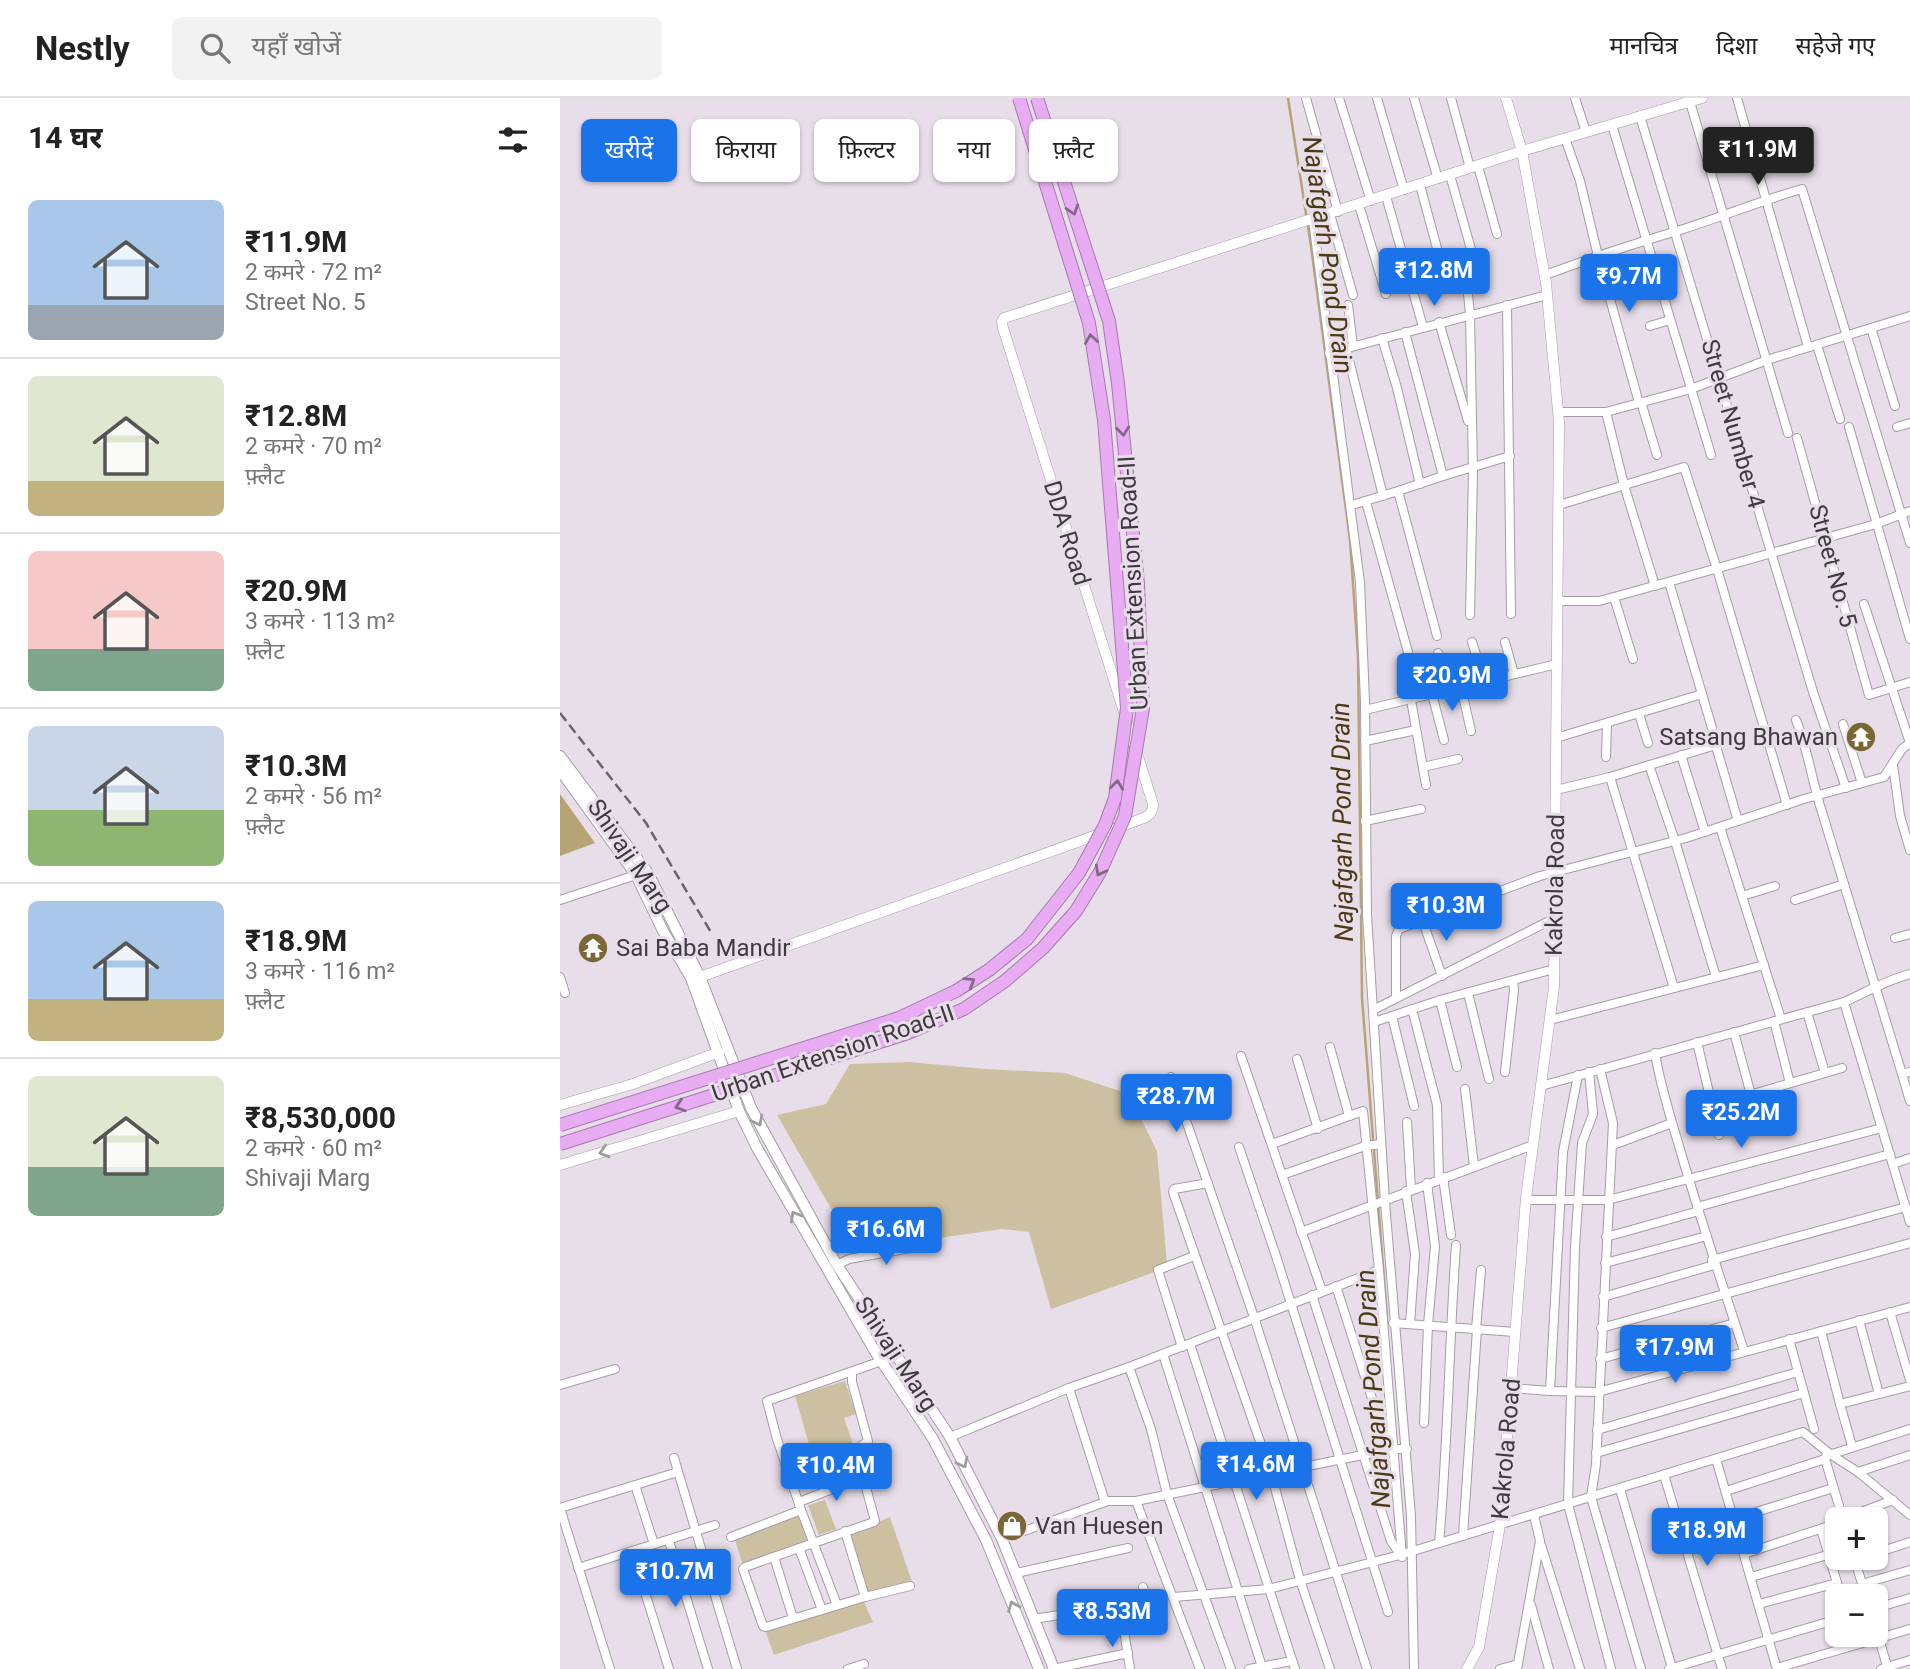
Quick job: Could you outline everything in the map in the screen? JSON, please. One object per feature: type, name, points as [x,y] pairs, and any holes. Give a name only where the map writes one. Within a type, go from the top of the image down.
[{"type":"highway","name":"Urban Extension Road-II","points":[[560,1125],[899,1018],[956,991],[989,970],[1027,939],[1079,873],[1105,825],[1115,799],[1127,708],[1104,420],[1089,323],[1019,98]]},
{"type":"highway","name":"Urban Extension Road-II","points":[[560,1143],[908,1033],[964,1009],[1005,981],[1043,948],[1076,911],[1100,873],[1125,816],[1143,708],[1138,584],[1118,383],[1109,321],[1037,98]]},
{"type":"main road","name":"Shivaji Marg","points":[[560,756],[648,873],[703,977],[751,1108],[837,1265],[950,1437],[1002,1539],[1054,1669]]},
{"type":"main road","name":"Shivaji Marg","points":[[560,770],[636,875],[663,931],[691,978],[739,1111],[793,1213],[881,1362],[933,1439],[986,1541],[1039,1669]]},
{"type":"street","points":[[1306,98],[1353,295]]},
{"type":"street","points":[[1339,98],[1371,201]]},
{"type":"street","points":[[1377,98],[1404,190]]},
{"type":"street","points":[[1414,98],[1438,179]]},
{"type":"street","points":[[1451,98],[1497,234]]},
{"type":"street","name":"Kakrola Road","points":[[1467,1669],[1479,1647],[1500,1525],[1526,1200],[1550,1020],[1554,969],[1558,412],[1545,275],[1522,151],[1506,98]]},
{"type":"street","points":[[1575,98],[1586,132]]},
{"type":"street","name":"DDA Road","points":[[703,977],[1149,816],[1153,811],[1002,322],[1004,318],[1522,151],[1702,98]]},
{"type":"street","points":[[1737,98],[1765,200],[1812,346],[1840,419]]},
{"type":"street","points":[[1690,102],[1788,433]]},
{"type":"street","name":"Street Number 4","points":[[1640,116],[1813,692],[1846,788]]},
{"type":"street","points":[[1612,125],[1711,455]]},
{"type":"street","points":[[1565,138],[1580,181],[1598,256],[1657,455]]},
{"type":"street","points":[[1450,175],[1471,249],[1465,264],[1470,314],[1473,466],[1470,615]]},
{"type":"street","points":[[1420,185],[1441,263]]},
{"type":"street","points":[[1545,275],[1802,189],[1869,409],[1905,512],[1910,544]]},
{"type":"street","points":[[1386,196],[1423,327]]},
{"type":"street","points":[[1359,205],[1386,294]]},
{"type":"street","points":[[1308,222],[1352,505],[1361,593],[1367,915],[1374,1022],[1373,1145],[1399,1449],[1400,1555]]},
{"type":"street","points":[[1329,353],[1547,295]]},
{"type":"street","points":[[1348,305],[1349,347],[1383,496]]},
{"type":"street","points":[[1507,305],[1511,614]]},
{"type":"street","points":[[1558,412],[1606,412],[1640,403],[1691,389],[1767,360],[1910,316]]},
{"type":"street","points":[[1650,326],[1670,320]]},
{"type":"street","points":[[1439,322],[1471,433]]},
{"type":"street","points":[[1871,328],[1895,406]]},
{"type":"street","points":[[1405,332],[1443,476]]},
{"type":"street","points":[[1382,338],[1420,484]]},
{"type":"street","points":[[1606,412],[1624,485],[1655,586]]},
{"type":"street","points":[[1897,427],[1910,423]]},
{"type":"street","points":[[1849,427],[1910,639]]},
{"type":"street","name":"Street No. 5","points":[[1797,438],[1869,695],[1892,688]]},
{"type":"street","points":[[1352,505],[1510,456]]},
{"type":"street","points":[[1559,505],[1684,467],[1787,805]]},
{"type":"street","points":[[1398,491],[1437,636]]},
{"type":"street","points":[[1366,502],[1408,652]]},
{"type":"street","points":[[1558,601],[1599,601],[1876,524],[1905,512]]},
{"type":"street","points":[[1669,582],[1738,821]]},
{"type":"street","points":[[1614,597],[1633,659]]},
{"type":"street","points":[[1396,998],[1396,931],[1422,919],[1540,876],[1675,841],[1884,777],[1902,749],[1910,743],[1864,604]]},
{"type":"street","points":[[1472,642],[1485,682]]},
{"type":"street","points":[[1505,642],[1514,674]]},
{"type":"street","points":[[1438,653],[1448,691]]},
{"type":"street","points":[[1365,710],[1557,664]]},
{"type":"street","points":[[1892,688],[1910,682]]},
{"type":"street","points":[[1461,687],[1471,731]]},
{"type":"street","points":[[1432,694],[1444,740]]},
{"type":"street","points":[[1556,738],[1702,694]]},
{"type":"street","points":[[1411,700],[1426,785]]},
{"type":"street","points":[[1639,714],[1648,743]]},
{"type":"street","points":[[1796,720],[1816,796],[1906,1073],[1910,1101]]},
{"type":"street","points":[[1605,757],[1607,724]]},
{"type":"street","points":[[1843,724],[1863,783]]},
{"type":"street","points":[[1365,741],[1416,730]]},
{"type":"street","points":[[1556,790],[1681,755],[1714,736]]},
{"type":"street","points":[[1681,755],[1705,832]]},
{"type":"street","points":[[1423,767],[1458,759]]},
{"type":"street","points":[[1649,765],[1716,977]]},
{"type":"street","points":[[1893,765],[1899,816],[1910,850]]},
{"type":"street","points":[[1610,777],[1674,988]]},
{"type":"street","points":[[1365,821],[1420,809]]},
{"type":"street","points":[[1720,827],[1764,965],[1790,1083]]},
{"type":"street","points":[[560,900],[636,875]]},
{"type":"street","points":[[1795,900],[1844,884]]},
{"type":"street","points":[[1742,896],[1775,886]]},
{"type":"street","points":[[1373,1010],[1555,918]]},
{"type":"street","points":[[1422,919],[1443,976]]},
{"type":"street","points":[[1895,938],[1910,934]]},
{"type":"street","points":[[1550,1020],[1764,965]]},
{"type":"street","points":[[1374,1022],[1440,1000],[1554,969]]},
{"type":"street","points":[[1541,1086],[1844,1002],[1877,988],[1888,979],[1910,974]]},
{"type":"street","points":[[560,977],[565,993]]},
{"type":"street","points":[[1505,1072],[1513,981]]},
{"type":"street","points":[[1468,993],[1489,1079]]},
{"type":"street","points":[[1440,1000],[1457,1067]]},
{"type":"street","points":[[1844,1002],[1910,1222]]},
{"type":"street","points":[[1412,1009],[1437,1105],[1441,1178],[1451,1235]]},
{"type":"street","points":[[1807,1012],[1825,1073]]},
{"type":"street","points":[[1392,1016],[1414,1106]]},
{"type":"street","points":[[1734,1032],[1751,1095]]},
{"type":"street","points":[[1697,1042],[1719,1135]]},
{"type":"street","points":[[1330,1047],[1349,1116]]},
{"type":"street","points":[[560,1105],[633,1084],[719,1052]]},
{"type":"street","points":[[1655,1053],[1659,1077],[1688,1179],[1744,1351]]},
{"type":"street","points":[[1241,1056],[1322,1291]]},
{"type":"street","points":[[1297,1059],[1318,1129]]},
{"type":"street","points":[[1712,1106],[1842,1068]]},
{"type":"street","points":[[1600,1069],[1613,1123],[1613,1145],[1601,1328],[1597,1453],[1591,1497],[1641,1669]]},
{"type":"street","points":[[1589,1072],[1593,1114],[1582,1143],[1578,1200],[1568,1504],[1611,1669]]},
{"type":"street","points":[[1550,1391],[1563,1152],[1578,1075]]},
{"type":"street","points":[[1171,1077],[1254,1317],[1367,1669]]},
{"type":"street","points":[[1465,1089],[1474,1166]]},
{"type":"street","points":[[560,1165],[739,1111]]},
{"type":"street","points":[[1272,1144],[1363,1111],[1373,1145],[1379,1203],[1379,1269],[1389,1322],[1391,1432],[1399,1449],[1411,1516],[1414,1669]]},
{"type":"street","points":[[1406,1122],[1415,1254],[1410,1324]]},
{"type":"street","points":[[1613,1145],[1672,1123]]},
{"type":"street","points":[[1526,1200],[1608,1200],[1882,1128]]},
{"type":"street","points":[[1282,1175],[1373,1145]]},
{"type":"street","points":[[1301,1232],[1533,1145]]},
{"type":"street","points":[[1239,1147],[1388,1612]]},
{"type":"street","points":[[1606,1237],[1698,1209],[1891,1159],[1910,1158]]},
{"type":"street","points":[[1208,1183],[1172,1190],[1270,1473],[1300,1580],[1330,1669]]},
{"type":"street","points":[[1424,1423],[1435,1246],[1427,1183]]},
{"type":"street","points":[[1603,1297],[1713,1262],[1906,1208]]},
{"type":"street","points":[[1605,1263],[1707,1236]]},
{"type":"street","points":[[1601,1328],[1910,1243]]},
{"type":"street","points":[[837,1265],[849,1259],[927,1245]]},
{"type":"street","points":[[1439,1543],[1446,1462],[1450,1327],[1456,1245]]},
{"type":"street","points":[[1195,1256],[1158,1270],[1234,1479],[1293,1665],[1249,1669]]},
{"type":"street","points":[[950,1437],[1069,1388],[1379,1269]]},
{"type":"street","points":[[1463,1536],[1481,1270]]},
{"type":"street","points":[[1336,1286],[1383,1433],[1385,1435],[1391,1432]]},
{"type":"street","points":[[1312,1295],[1391,1541],[1411,1567]]},
{"type":"street","points":[[1511,1388],[1598,1392],[1910,1307]]},
{"type":"street","points":[[1890,1312],[1910,1380]]},
{"type":"street","points":[[1859,1321],[1879,1394]]},
{"type":"street","points":[[1389,1322],[1515,1332]]},
{"type":"street","points":[[1600,1359],[1735,1323]]},
{"type":"street","points":[[1821,1331],[1852,1446]]},
{"type":"street","points":[[1789,1339],[1814,1429]]},
{"type":"street","points":[[1163,1354],[1262,1667]]},
{"type":"street","points":[[837,1605],[776,1439],[766,1401],[896,1356]]},
{"type":"street","points":[[1129,1367],[1151,1429],[1167,1494],[1231,1669]]},
{"type":"street","points":[[560,1385],[615,1369]]},
{"type":"street","points":[[852,1372],[852,1382],[868,1441],[856,1450],[875,1521],[745,1567],[743,1570],[763,1626],[910,1586]]},
{"type":"street","points":[[1597,1430],[1798,1372]]},
{"type":"street","points":[[1840,1404],[1910,1385]]},
{"type":"street","points":[[1069,1388],[1105,1502]]},
{"type":"street","points":[[1597,1453],[1804,1393]]},
{"type":"street","points":[[1726,1491],[1852,1446],[1910,1429]]},
{"type":"street","points":[[1174,1597],[1269,1589],[1400,1555],[1804,1432],[1827,1456],[1858,1472],[1910,1515]]},
{"type":"street","points":[[1002,1539],[1105,1502],[1136,1501],[1234,1479],[1399,1449]]},
{"type":"street","points":[[1858,1472],[1910,1455]]},
{"type":"street","points":[[1827,1456],[1839,1507]]},
{"type":"street","points":[[674,1458],[737,1669]]},
{"type":"street","points":[[1716,1459],[1777,1669],[1840,1647]]},
{"type":"street","points":[[610,1669],[560,1508],[678,1472]]},
{"type":"street","points":[[1664,1475],[1722,1669]]},
{"type":"street","points":[[731,1537],[863,1477]]},
{"type":"street","points":[[635,1485],[654,1544]]},
{"type":"street","points":[[1734,1519],[1833,1488]]},
{"type":"street","points":[[1620,1489],[1670,1668],[1825,1623]]},
{"type":"street","points":[[1875,1507],[1893,1500]]},
{"type":"street","points":[[1136,1501],[1200,1669]]},
{"type":"street","points":[[1534,1515],[1580,1669]]},
{"type":"street","points":[[578,1568],[715,1525]]},
{"type":"street","points":[[1744,1554],[1825,1527]]},
{"type":"street","points":[[1821,1528],[1825,1536]]},
{"type":"street","points":[[845,1531],[865,1597]]},
{"type":"street","points":[[669,1541],[708,1669]]},
{"type":"street","points":[[1500,1669],[1518,1667],[1540,1541]]},
{"type":"street","points":[[1888,1549],[1910,1542]]},
{"type":"street","points":[[799,1548],[821,1610]]},
{"type":"street","points":[[1016,1573],[1128,1548]]},
{"type":"street","points":[[632,1551],[670,1669]]},
{"type":"street","points":[[1751,1577],[1825,1555]]},
{"type":"street","points":[[774,1557],[793,1618]]},
{"type":"street","points":[[1759,1604],[1837,1583],[1835,1570]]},
{"type":"street","points":[[1860,1570],[1863,1584],[1910,1570]]},
{"type":"street","points":[[1143,1587],[1150,1616]]},
{"type":"street","points":[[1888,1604],[1910,1598]]},
{"type":"street","points":[[1530,1600],[1549,1669]]},
{"type":"street","points":[[1034,1619],[1146,1601]]},
{"type":"street","points":[[1123,1624],[1130,1669]]},
{"type":"street","points":[[1888,1632],[1910,1629]]},
{"type":"street","points":[[1880,1647],[1885,1668],[1910,1660]]},
{"type":"street","points":[[1054,1669],[1128,1653]]},
{"type":"street","points":[[848,1669],[864,1664]]},
{"type":"shaded area","points":[[560,794],[595,843],[560,856]]},
{"type":"shaded area","points":[[909,1062],[1065,1073],[1123,1092],[1138,1094],[1136,1109],[1157,1151],[1167,1264],[1152,1273],[1051,1309],[1029,1232],[1002,1229],[855,1250],[777,1115],[826,1104],[850,1064]]},
{"type":"shaded area","points":[[845,1381],[856,1414],[844,1418],[854,1447],[846,1451],[854,1478],[836,1484],[826,1456],[814,1461],[795,1396]]},
{"type":"shaded area","points":[[825,1500],[836,1529],[819,1535],[808,1505]]},
{"type":"shaded area","points":[[799,1515],[808,1543],[743,1566],[735,1540]]},
{"type":"shaded area","points":[[890,1517],[913,1585],[867,1600],[846,1535]]},
{"type":"shaded area","points":[[863,1600],[873,1622],[774,1655],[765,1630]]},
{"type":"waterway","name":"Najafgarh Pond Drain","points":[[1288,98],[1311,246],[1350,540],[1358,656],[1362,998],[1387,1317]]},
{"type":"railway","points":[[560,713],[646,823],[712,934]]},
{"type":"place","name":"Satsang Bhawan","points":[[1861,737]]},
{"type":"place","name":"Sai Baba Mandir","points":[[593,948]]},
{"type":"place","name":"Van Huesen","points":[[1012,1526]]}]
